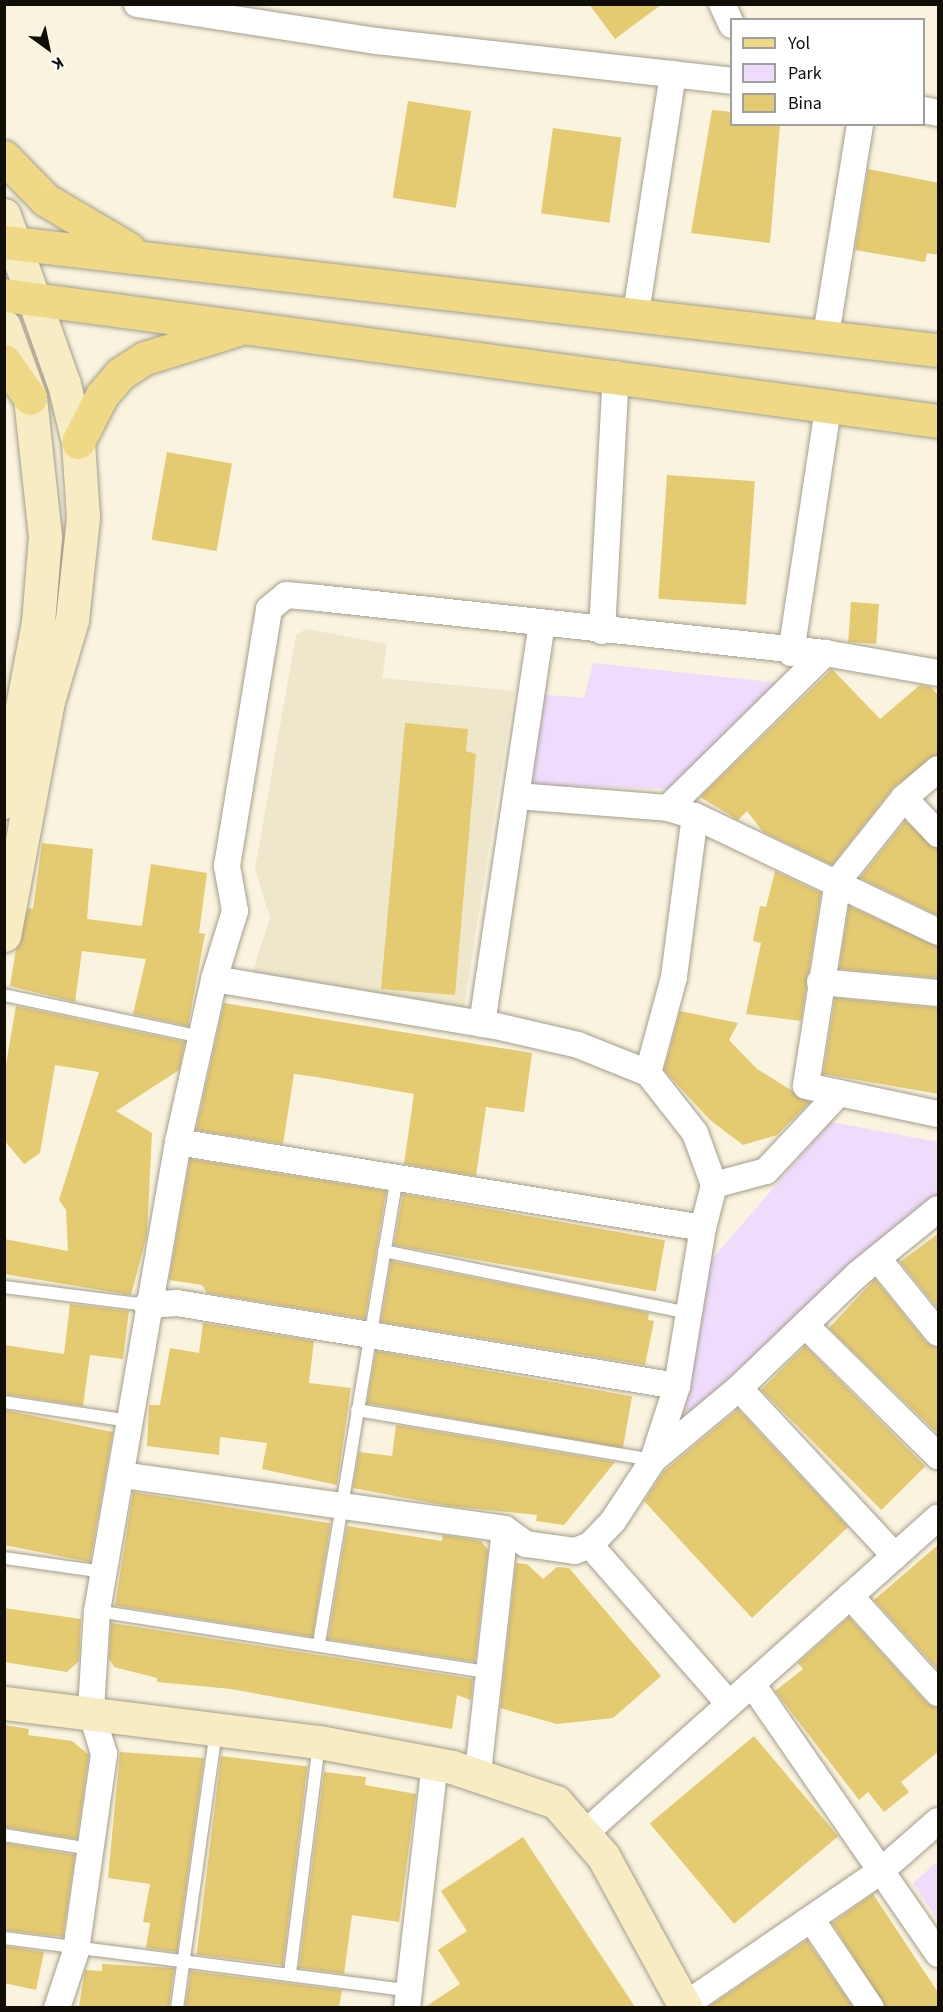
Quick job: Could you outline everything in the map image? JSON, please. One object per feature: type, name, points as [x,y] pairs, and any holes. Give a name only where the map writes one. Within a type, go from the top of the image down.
[{"type":"main road","points":[[4,157],[46,200],[147,258]]},
{"type":"main road","points":[[4,935],[48,701],[72,620],[83,518],[78,442],[64,384],[18,296],[8,234],[147,258],[826,335],[939,350]]},
{"type":"main road","points":[[18,296],[616,374],[828,408],[939,421]]},
{"type":"main road","points":[[4,326],[30,398],[45,537],[43,583],[4,802]]},
{"type":"main road","points":[[78,442],[102,395],[120,374],[146,358],[250,326]]},
{"type":"main road","points":[[4,361],[30,398]]},
{"type":"main road","points":[[828,408],[939,441]]},
{"type":"main road","points":[[4,1704],[91,1711],[319,1742],[477,1773],[556,1802],[603,1856],[686,2006]]},
{"type":"street","points":[[137,4],[177,8],[377,41],[730,81]]},
{"type":"street","points":[[722,4],[730,21]]},
{"type":"street","points":[[636,313],[673,74]]},
{"type":"street","points":[[826,335],[860,126]]},
{"type":"street","points":[[602,632],[616,374]]},
{"type":"street","points":[[791,653],[828,408]]},
{"type":"street","points":[[57,2007],[76,1951],[104,1754],[91,1711],[97,1611],[122,1475],[147,1305],[178,1142],[214,978],[235,911],[227,866],[269,609],[286,595],[791,653],[825,653],[939,673]]},
{"type":"street","points":[[482,1024],[542,624]]},
{"type":"street","points":[[668,808],[825,653]]},
{"type":"street","points":[[939,770],[904,798],[838,881],[820,982],[806,1086],[939,1114]]},
{"type":"street","points":[[517,796],[668,808],[695,816],[838,881],[939,932]]},
{"type":"street","points":[[904,798],[939,834]]},
{"type":"street","points":[[648,1073],[674,977],[695,816]]},
{"type":"street","points":[[214,978],[482,1024],[578,1045],[648,1073],[695,1132],[714,1185],[703,1228],[677,1386],[653,1460]]},
{"type":"street","points":[[820,982],[939,993]]},
{"type":"street","points":[[714,1185],[766,1171],[839,1094]]},
{"type":"street","points":[[178,1142],[703,1228]]},
{"type":"street","points":[[122,1475],[505,1529],[526,1544],[575,1551],[590,1545],[653,1460],[739,1388],[878,1259],[939,1209]]},
{"type":"street","points":[[878,1259],[939,1333]]},
{"type":"street","points":[[147,1305],[177,1303],[368,1338],[677,1386]]},
{"type":"street","points":[[805,1325],[939,1456]]},
{"type":"street","points":[[739,1388],[895,1556]]},
{"type":"street","points":[[477,1773],[485,1672],[505,1529]]},
{"type":"street","points":[[584,1834],[895,1556],[934,1530]]},
{"type":"street","points":[[590,1545],[729,1704]]},
{"type":"street","points":[[850,1596],[939,1693]]},
{"type":"street","points":[[752,1684],[939,1954]]},
{"type":"street","points":[[409,1999],[435,1764]]},
{"type":"street","points":[[686,2006],[882,1870],[939,1821]]},
{"type":"street","points":[[811,1919],[871,2007]]},
{"type":"lane","points":[[4,995],[201,1036]]},
{"type":"lane","points":[[319,1643],[344,1505],[368,1338],[397,1177]]},
{"type":"lane","points":[[384,1251],[689,1313]]},
{"type":"lane","points":[[4,1287],[147,1305]]},
{"type":"lane","points":[[4,1402],[129,1421]]},
{"type":"lane","points":[[357,1410],[653,1460]]},
{"type":"lane","points":[[4,1558],[104,1572]]},
{"type":"lane","points":[[97,1611],[305,1648],[319,1643],[485,1672]]},
{"type":"lane","points":[[177,2007],[186,1964],[216,1729]]},
{"type":"lane","points":[[290,1973],[319,1742]]},
{"type":"lane","points":[[4,1835],[90,1849]]},
{"type":"lane","points":[[4,1938],[76,1951],[290,1973],[409,1999]]},
{"type":"shaded area","points":[[306,629],[387,644],[382,678],[514,691],[463,1014],[250,980],[270,918],[255,869],[296,635]]},
{"type":"green space","points":[[593,663],[789,684],[672,789],[527,785],[536,694],[584,698]]},
{"type":"green space","points":[[830,1122],[938,1142],[938,1212],[695,1425],[685,1411],[703,1270]]},
{"type":"green space","points":[[938,1861],[938,1920],[913,1883]]},
{"type":"building","points":[[589,4],[662,4],[615,39]]},
{"type":"building","points":[[408,101],[471,111],[456,208],[393,198]]},
{"type":"building","points":[[712,110],[730,112],[730,126],[780,126],[770,243],[691,233]]},
{"type":"building","points":[[553,128],[621,138],[609,223],[541,213]]},
{"type":"building","points":[[868,169],[939,183],[939,255],[927,253],[925,262],[855,250]]},
{"type":"building","points":[[167,452],[232,463],[217,551],[152,540]]},
{"type":"building","points":[[667,475],[755,481],[746,605],[658,599]]},
{"type":"building","points":[[851,602],[879,604],[876,644],[848,642]]},
{"type":"building","points":[[832,669],[880,719],[920,685],[931,687],[939,696],[939,754],[894,787],[832,865],[763,832],[747,811],[738,820],[700,797]]},
{"type":"building","points":[[405,723],[468,729],[466,751],[476,754],[455,995],[381,989]]},
{"type":"building","points":[[905,821],[939,849],[939,916],[860,878]]},
{"type":"building","points":[[42,843],[93,849],[87,919],[142,926],[151,864],[207,873],[199,933],[205,934],[188,1026],[133,1014],[146,959],[82,951],[75,1002],[10,986],[16,949],[28,908],[33,909]]},
{"type":"building","points":[[775,871],[821,893],[801,1021],[746,1014],[761,943],[753,941],[760,906],[766,907]]},
{"type":"building","points":[[849,906],[939,947],[939,978],[839,969]]},
{"type":"building","points":[[835,998],[939,1008],[939,1094],[823,1074]]},
{"type":"building","points":[[224,1003],[532,1053],[524,1112],[486,1107],[476,1176],[404,1164],[414,1094],[317,1077],[294,1074],[283,1144],[196,1130]]},
{"type":"building","points":[[16,1006],[185,1042],[179,1070],[116,1111],[152,1133],[147,1235],[131,1295],[4,1274],[4,1239],[68,1251],[66,1210],[59,1200],[99,1072],[55,1065],[40,1153],[24,1164],[4,1140],[4,1076]]},
{"type":"building","points":[[680,1011],[738,1023],[729,1040],[757,1069],[810,1102],[777,1135],[743,1145],[710,1120],[664,1070]]},
{"type":"building","points":[[190,1159],[386,1191],[365,1319],[207,1293],[202,1285],[169,1280]]},
{"type":"building","points":[[403,1194],[665,1240],[656,1291],[394,1245]]},
{"type":"building","points":[[939,1233],[939,1310],[900,1262]]},
{"type":"building","points":[[391,1261],[649,1313],[648,1320],[654,1321],[645,1365],[381,1322]]},
{"type":"building","points":[[875,1279],[926,1342],[939,1348],[939,1435],[829,1328]]},
{"type":"building","points":[[70,1304],[129,1311],[123,1359],[90,1355],[83,1406],[4,1394],[4,1345],[64,1354]]},
{"type":"building","points":[[203,1323],[314,1341],[309,1383],[351,1388],[337,1485],[262,1469],[267,1443],[220,1437],[219,1455],[147,1446],[149,1405],[160,1405],[170,1348],[199,1353]]},
{"type":"building","points":[[805,1346],[925,1466],[881,1510],[761,1390]]},
{"type":"building","points":[[376,1351],[632,1396],[623,1448],[367,1403]]},
{"type":"building","points":[[738,1409],[848,1527],[752,1618],[644,1501],[664,1471]]},
{"type":"building","points":[[4,1410],[113,1432],[90,1562],[4,1545]]},
{"type":"building","points":[[396,1425],[615,1462],[564,1525],[536,1521],[537,1515],[448,1506],[353,1488],[359,1452],[392,1456]]},
{"type":"building","points":[[133,1492],[331,1523],[313,1637],[115,1606]]},
{"type":"building","points":[[347,1526],[442,1541],[443,1535],[481,1541],[488,1550],[475,1662],[328,1639]]},
{"type":"building","points":[[939,1544],[939,1671],[874,1600]]},
{"type":"building","points":[[516,1563],[527,1564],[543,1579],[557,1567],[569,1568],[661,1676],[613,1718],[557,1724],[500,1708]]},
{"type":"building","points":[[4,1608],[81,1619],[79,1661],[67,1672],[4,1662]]},
{"type":"building","points":[[849,1617],[927,1703],[939,1708],[939,1751],[901,1782],[909,1792],[884,1812],[868,1792],[859,1800],[775,1691],[803,1669],[798,1663]]},
{"type":"building","points":[[111,1623],[473,1679],[471,1700],[457,1695],[452,1729],[231,1689],[157,1682],[157,1678],[114,1667],[109,1658]]},
{"type":"building","points":[[4,1725],[29,1729],[28,1735],[72,1741],[89,1755],[77,1839],[4,1827]]},
{"type":"building","points":[[754,1736],[838,1836],[734,1924],[650,1823]]},
{"type":"building","points":[[120,1752],[204,1758],[177,1952],[146,1948],[150,1923],[143,1922],[150,1884],[108,1878]]},
{"type":"building","points":[[221,1756],[307,1767],[283,1965],[197,1955]]},
{"type":"building","points":[[324,1772],[366,1777],[365,1785],[416,1794],[399,1922],[352,1915],[344,1974],[299,1968]]},
{"type":"building","points":[[523,1837],[635,2007],[425,2007],[460,1984],[438,1950],[467,1931],[441,1891]]},
{"type":"building","points":[[4,1843],[75,1855],[63,1937],[4,1930]]},
{"type":"building","points":[[873,1894],[939,1994],[939,2007],[886,2007],[832,1923]]},
{"type":"building","points":[[807,1940],[853,2007],[708,2007]]},
{"type":"building","points":[[4,1946],[44,1952],[36,1990],[4,1983]]},
{"type":"building","points":[[102,1964],[174,1968],[169,2007],[79,2007],[85,1970],[102,1971]]},
{"type":"building","points":[[191,1971],[342,1990],[339,2007],[185,2007]]}]
